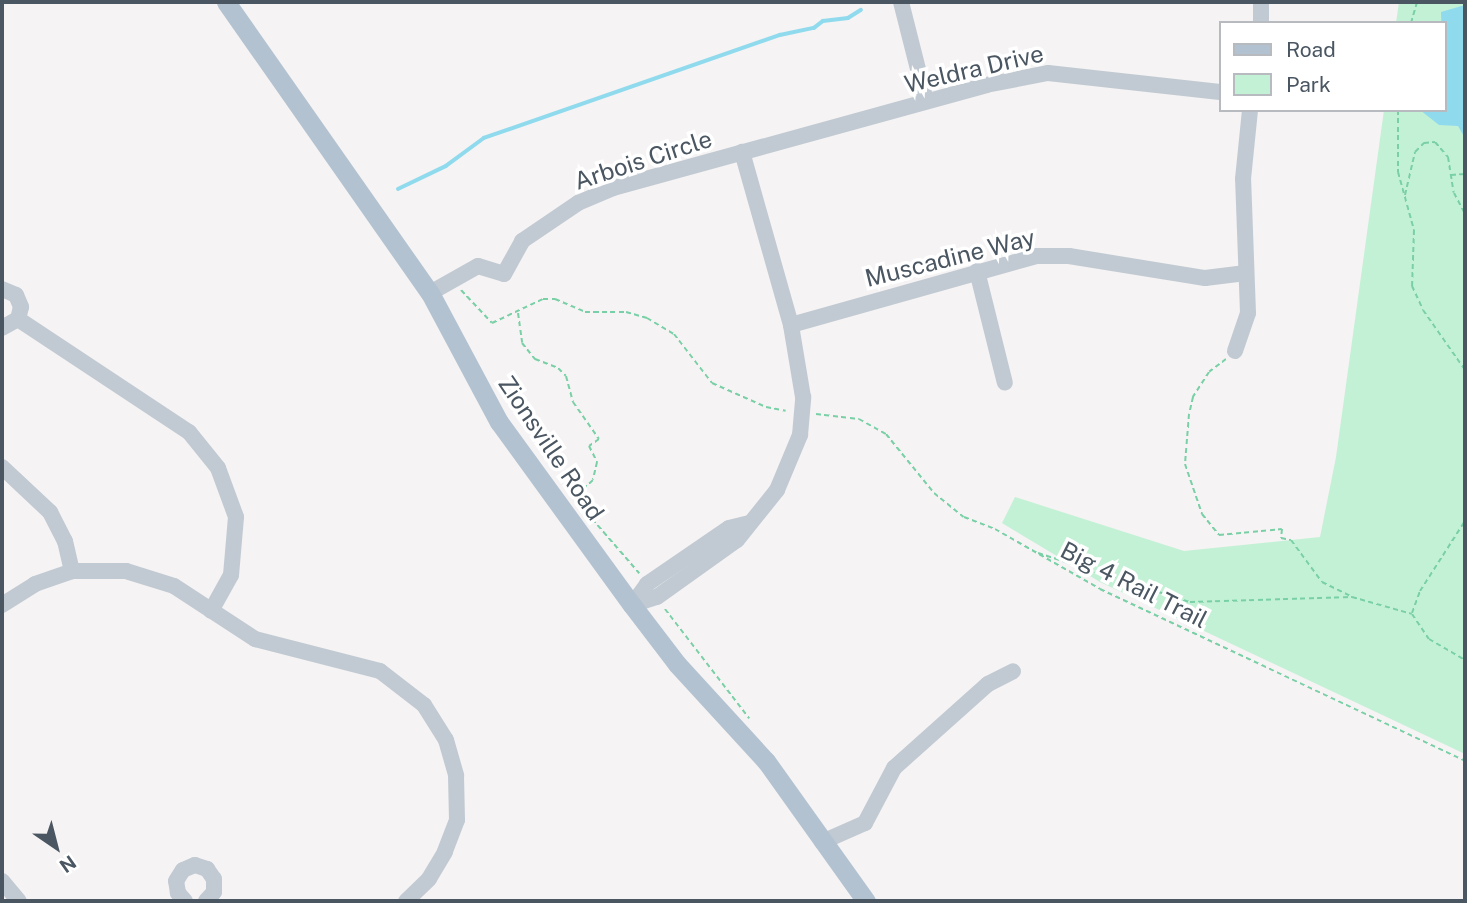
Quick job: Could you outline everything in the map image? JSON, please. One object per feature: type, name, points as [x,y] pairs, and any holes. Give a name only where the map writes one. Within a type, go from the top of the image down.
[{"type":"main road","name":"Zionsville Road","points":[[226,2],[430,293],[499,422],[632,606],[677,664],[759,752],[866,901]]},
{"type":"street","points":[[901,2],[926,101]]},
{"type":"street","points":[[1261,2],[1261,21]]},
{"type":"street","name":"Weldra Drive","points":[[742,152],[926,101],[1048,73],[1218,92]]},
{"type":"street","points":[[1235,351],[1248,313],[1243,179],[1250,112]]},
{"type":"street","points":[[632,606],[668,589],[737,541],[748,523],[777,490],[800,435],[803,397],[791,325],[742,152]]},
{"type":"street","name":"Arbois Circle","points":[[454,281],[478,267],[504,274],[522,241],[578,203],[614,188],[742,152]]},
{"type":"street","name":"Muscadine Way","points":[[791,325],[1036,256],[1069,256],[1205,278],[1246,273]]},
{"type":"street","points":[[977,271],[1005,383]]},
{"type":"street","points":[[430,293],[454,281]]},
{"type":"street","points":[[2,289],[20,301],[18,319]]},
{"type":"street","points":[[2,328],[18,319]]},
{"type":"street","points":[[18,319],[189,432],[218,468],[236,516],[231,575],[211,611]]},
{"type":"street","points":[[2,467],[50,512],[65,541],[72,571]]},
{"type":"street","points":[[2,605],[35,584],[72,571],[125,571],[174,586],[255,639],[380,671],[424,705],[446,740],[456,776],[457,820],[445,852],[429,879],[406,901]]},
{"type":"street","points":[[822,842],[865,823],[894,768],[988,684],[1013,671]]},
{"type":"street","points":[[185,901],[178,893],[176,881],[183,870],[195,865],[207,869],[214,880],[214,892],[206,901]]},
{"type":"street","points":[[2,881],[19,901]]},
{"type":"path","points":[[1411,21],[1416,2]]},
{"type":"path","points":[[1398,112],[1397,156],[1404,196],[1414,230],[1411,270],[1416,299],[1465,370]]},
{"type":"path","points":[[1404,196],[1415,152],[1424,143],[1441,145],[1465,214]]},
{"type":"path","points":[[1450,175],[1465,174]]},
{"type":"path","points":[[454,281],[476,310],[492,323],[543,299],[555,299],[585,312],[626,312],[647,318],[674,334],[712,383],[766,407],[791,411]]},
{"type":"path","points":[[518,312],[522,343],[535,359],[558,368],[566,376],[573,402],[599,439],[589,446],[597,461],[593,480],[574,499],[637,569]]},
{"type":"path","points":[[1235,351],[1209,372],[1193,397],[1189,414],[1185,464],[1202,514],[1219,535],[1282,529],[1281,538],[1296,545],[1322,582],[1352,597],[1412,614],[1429,639],[1465,660]]},
{"type":"path","name":"Big 4 Rail Trail","points":[[813,414],[859,419],[886,434],[948,507],[1100,589],[1465,761]]},
{"type":"path","points":[[1412,614],[1420,591],[1465,521]]},
{"type":"path","points":[[1035,552],[1190,602],[1352,597]]},
{"type":"green space","points":[[1399,2],[1465,2],[1465,754],[1100,582],[1002,523],[1015,497],[1184,551],[1320,537],[1336,457],[1384,112],[1446,112],[1446,21],[1396,21]]},
{"type":"water","points":[[1465,5],[1465,138],[1458,126],[1439,125],[1423,112],[1446,112],[1446,21],[1441,21],[1441,12]]},
{"type":"waterway","points":[[398,189],[446,166],[484,138],[780,35],[814,28],[823,21],[848,18],[861,10]]}]
